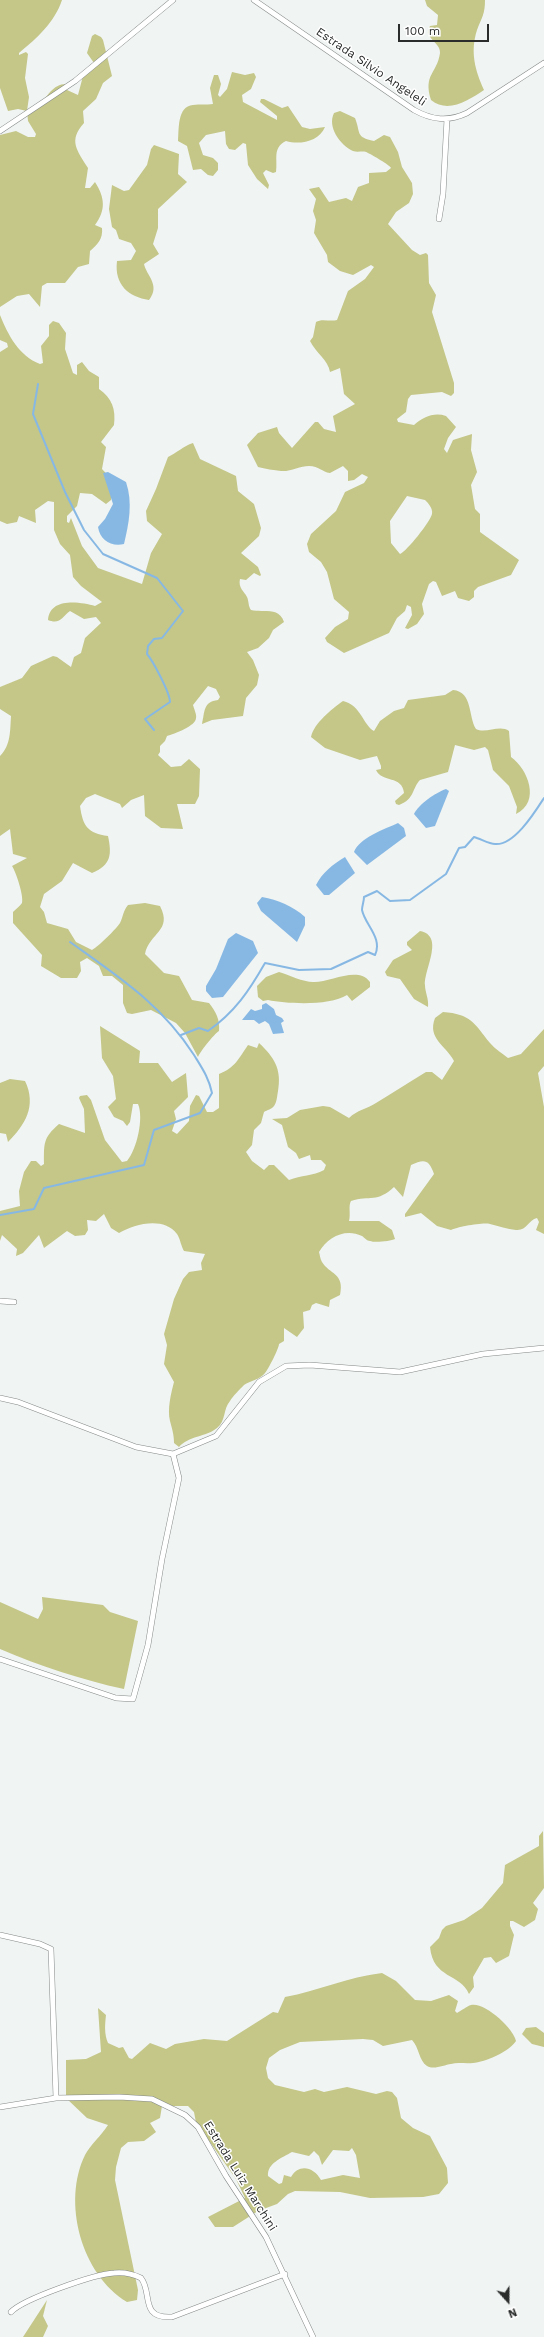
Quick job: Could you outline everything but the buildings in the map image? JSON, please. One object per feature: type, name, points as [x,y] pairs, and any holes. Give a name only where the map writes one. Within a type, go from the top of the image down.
[{"type":"street","points":[[0,131],[75,81],[173,0]]},
{"type":"street","name":"Estrada Silvio Angeleli","points":[[254,0],[414,110],[425,116],[447,119],[466,113],[544,63]]},
{"type":"street","points":[[439,219],[443,194],[447,119]]},
{"type":"street","points":[[0,1301],[14,1302]]},
{"type":"street","points":[[0,1398],[18,1402],[136,1447],[173,1454],[216,1436],[259,1382],[286,1366],[310,1365],[400,1372],[483,1354],[544,1348]]},
{"type":"street","points":[[0,1659],[116,1698],[133,1698],[148,1645],[162,1559],[179,1478],[173,1454]]},
{"type":"street","points":[[0,1934],[40,1944],[51,1949],[56,2098]]},
{"type":"street","name":"Estrada Luiz Marchini","points":[[0,2107],[56,2098],[120,2097],[152,2099],[186,2115],[198,2127],[218,2163],[253,2214],[285,2274],[313,2337]]},
{"type":"street","points":[[11,2312],[19,2305],[76,2284],[106,2274],[123,2273],[141,2278],[145,2285],[147,2301],[153,2312],[160,2316],[172,2317],[285,2274]]},
{"type":"green space","points":[[0,0],[62,0],[50,23],[19,53],[19,55],[26,52],[28,54],[25,78],[29,97],[27,111],[18,109],[8,111],[0,88]]},
{"type":"green space","points":[[425,0],[485,0],[484,12],[477,30],[474,46],[474,61],[484,90],[472,98],[451,106],[444,106],[431,100],[429,91],[430,79],[438,60],[440,49],[430,37],[428,30],[430,26],[437,25],[438,15],[427,6]]},
{"type":"green space","points":[[95,34],[101,37],[112,76],[103,83],[96,99],[83,111],[84,123],[79,129],[75,140],[78,151],[88,168],[85,188],[90,188],[95,182],[101,193],[103,204],[99,220],[95,225],[102,228],[101,238],[98,244],[90,251],[89,264],[78,267],[65,283],[47,283],[42,286],[40,307],[29,294],[17,296],[0,307],[0,135],[16,131],[28,137],[35,137],[36,134],[28,121],[27,111],[40,107],[50,92],[57,86],[66,84],[67,90],[78,95],[83,76],[94,63],[87,53],[92,36]]},
{"type":"green space","points":[[232,72],[245,75],[254,73],[256,77],[251,89],[242,95],[243,102],[277,120],[277,116],[260,102],[261,99],[282,108],[288,106],[302,127],[310,129],[325,127],[318,136],[313,139],[297,143],[286,141],[279,147],[276,154],[276,172],[273,173],[266,170],[263,173],[269,185],[268,189],[257,179],[248,165],[246,144],[243,143],[235,150],[229,149],[226,144],[225,131],[206,135],[199,143],[203,155],[213,158],[218,163],[218,170],[213,176],[208,175],[201,169],[193,170],[187,146],[178,141],[180,119],[184,110],[188,106],[213,104],[210,88],[214,75],[218,75],[221,84],[218,95],[220,97],[227,89]]},
{"type":"green space","points":[[340,111],[355,118],[360,134],[364,138],[374,141],[384,135],[390,137],[398,152],[402,167],[412,183],[413,194],[409,203],[396,212],[388,224],[412,250],[420,255],[426,253],[428,255],[429,283],[436,295],[432,312],[454,383],[454,393],[451,396],[442,392],[411,395],[408,399],[406,412],[397,419],[398,422],[414,425],[429,416],[446,416],[456,427],[448,438],[444,449],[447,453],[453,440],[472,434],[471,450],[477,472],[471,485],[475,509],[480,514],[480,532],[519,560],[511,575],[478,587],[474,591],[474,597],[469,601],[458,598],[455,591],[442,596],[436,582],[433,581],[429,584],[422,604],[424,614],[417,624],[408,629],[405,628],[412,615],[411,607],[407,605],[405,611],[397,618],[389,633],[344,653],[327,642],[325,638],[335,627],[348,619],[349,612],[334,599],[327,572],[321,562],[309,552],[307,544],[311,534],[336,511],[345,492],[364,483],[368,477],[362,474],[354,480],[348,481],[348,471],[343,466],[330,473],[312,466],[284,471],[258,467],[247,445],[258,433],[277,427],[279,433],[292,448],[315,422],[318,422],[324,429],[336,432],[333,416],[355,404],[344,394],[340,368],[330,372],[327,364],[310,341],[313,337],[316,322],[321,320],[337,320],[348,291],[365,279],[374,267],[371,265],[353,275],[340,271],[328,262],[327,255],[314,233],[316,220],[313,211],[316,199],[309,189],[319,187],[329,202],[346,198],[352,201],[358,187],[369,183],[369,173],[386,172],[391,168],[384,162],[366,152],[353,151],[339,140],[332,124],[334,113]],"holes":[[[407,496],[425,500],[430,506],[432,514],[413,542],[400,554],[391,543],[390,521]]]},
{"type":"green space","points":[[154,145],[179,154],[178,174],[187,182],[158,209],[158,228],[153,244],[159,254],[144,264],[152,280],[154,290],[149,300],[129,293],[124,288],[118,277],[117,261],[131,260],[136,251],[131,243],[119,239],[116,230],[112,227],[109,209],[112,185],[124,191],[129,190],[147,165],[151,149]]},
{"type":"green space","points":[[0,315],[15,344],[26,356],[40,364],[43,363],[41,346],[49,336],[49,325],[53,321],[59,323],[66,333],[65,349],[73,373],[77,375],[77,365],[82,362],[89,371],[99,377],[99,389],[110,400],[114,409],[114,425],[101,442],[106,447],[102,469],[113,481],[111,500],[106,504],[92,494],[80,493],[77,506],[67,516],[67,522],[69,523],[71,518],[82,546],[98,568],[142,584],[151,553],[162,534],[147,521],[146,511],[168,457],[193,443],[200,459],[236,476],[238,491],[254,504],[261,528],[259,536],[241,553],[258,567],[261,575],[260,576],[254,573],[246,580],[240,579],[240,585],[247,597],[251,610],[275,612],[282,617],[284,622],[273,630],[269,638],[258,648],[247,652],[253,660],[259,675],[257,685],[246,698],[243,716],[212,720],[202,724],[204,711],[207,705],[218,700],[220,697],[216,689],[208,686],[193,705],[196,715],[195,721],[184,729],[167,736],[165,741],[160,746],[160,752],[158,755],[171,767],[181,766],[189,759],[200,769],[199,796],[195,804],[177,804],[183,829],[161,828],[145,816],[144,795],[131,800],[122,808],[120,804],[95,794],[86,798],[80,806],[83,819],[91,831],[108,836],[110,849],[109,859],[103,867],[92,873],[73,863],[62,881],[44,894],[40,907],[44,912],[47,923],[68,929],[76,942],[92,950],[118,926],[128,905],[145,903],[160,906],[164,921],[159,932],[147,947],[145,954],[164,973],[179,976],[192,1000],[209,1003],[218,1019],[219,1031],[207,1043],[198,1057],[185,1033],[176,1023],[151,1010],[132,1014],[127,1013],[123,1003],[123,985],[112,976],[103,976],[99,966],[87,958],[80,962],[81,971],[77,978],[61,978],[41,966],[42,955],[13,923],[13,912],[22,903],[22,895],[16,873],[12,866],[27,858],[13,854],[10,829],[0,836],[0,756],[4,752],[8,742],[11,716],[0,709],[0,687],[22,678],[31,666],[53,656],[57,657],[71,667],[74,657],[81,653],[85,638],[101,623],[96,617],[84,619],[70,611],[58,621],[52,621],[48,620],[50,613],[60,604],[82,603],[95,606],[102,602],[81,586],[73,577],[70,555],[60,544],[54,530],[54,502],[48,501],[35,510],[36,523],[19,516],[17,522],[7,524],[0,521],[0,352],[8,347],[7,343],[0,340]]},
{"type":"green space","points":[[453,690],[464,695],[467,700],[476,729],[484,730],[501,728],[509,731],[511,757],[517,762],[527,777],[530,794],[524,809],[516,814],[517,807],[509,786],[493,770],[488,750],[485,747],[474,750],[455,745],[448,772],[420,780],[417,783],[411,797],[399,805],[396,804],[395,801],[404,793],[402,787],[396,781],[383,777],[379,774],[376,770],[381,769],[381,766],[377,756],[360,760],[325,748],[311,737],[320,722],[329,712],[343,701],[354,707],[374,731],[380,721],[394,711],[404,708],[408,700],[445,695]]},
{"type":"green space","points":[[420,931],[427,934],[431,939],[432,946],[432,954],[425,985],[428,1007],[414,999],[400,979],[387,976],[385,972],[393,960],[412,950],[407,945],[407,942]]},
{"type":"green space","points":[[279,972],[309,982],[320,982],[343,976],[358,975],[365,977],[370,982],[370,987],[352,1001],[347,995],[340,999],[309,1003],[268,1000],[263,1001],[258,997],[257,986],[266,977]]},
{"type":"green space","points":[[443,1012],[466,1017],[480,1030],[496,1049],[508,1058],[521,1054],[544,1029],[544,1066],[538,1073],[544,1107],[544,1234],[536,1230],[539,1222],[537,1218],[520,1230],[490,1224],[482,1224],[470,1225],[451,1230],[437,1226],[421,1213],[405,1217],[405,1214],[434,1174],[430,1165],[426,1162],[423,1161],[411,1165],[403,1197],[394,1187],[378,1197],[358,1199],[351,1201],[350,1203],[349,1221],[379,1221],[392,1230],[395,1239],[383,1242],[372,1242],[362,1236],[349,1233],[338,1235],[327,1242],[319,1252],[320,1258],[325,1266],[338,1278],[341,1288],[340,1295],[330,1300],[329,1307],[316,1303],[312,1305],[310,1310],[303,1312],[304,1328],[297,1337],[284,1328],[284,1341],[279,1344],[271,1364],[261,1377],[244,1385],[235,1395],[226,1408],[220,1425],[213,1431],[187,1441],[179,1447],[174,1443],[169,1417],[174,1382],[164,1364],[167,1345],[164,1334],[174,1299],[183,1279],[189,1272],[202,1270],[201,1263],[205,1254],[184,1251],[177,1234],[165,1225],[149,1223],[133,1227],[119,1233],[111,1228],[104,1214],[96,1221],[87,1220],[88,1230],[85,1235],[75,1236],[67,1231],[44,1248],[39,1235],[23,1253],[16,1256],[17,1249],[2,1235],[0,1241],[0,1211],[20,1206],[19,1191],[24,1172],[31,1161],[36,1161],[41,1166],[44,1164],[45,1146],[47,1137],[50,1133],[59,1124],[85,1133],[84,1109],[79,1098],[80,1096],[87,1095],[91,1100],[105,1140],[122,1162],[127,1161],[131,1156],[140,1125],[140,1110],[138,1104],[133,1104],[130,1122],[127,1126],[123,1121],[114,1117],[108,1107],[116,1099],[113,1076],[102,1058],[100,1026],[140,1051],[139,1063],[158,1063],[172,1082],[186,1073],[188,1097],[174,1111],[176,1119],[172,1131],[177,1134],[189,1121],[190,1106],[196,1095],[199,1096],[207,1112],[213,1112],[219,1108],[219,1074],[233,1066],[248,1045],[257,1048],[259,1043],[269,1053],[276,1064],[279,1083],[275,1104],[272,1108],[264,1112],[261,1123],[254,1130],[252,1145],[246,1152],[252,1161],[264,1170],[269,1165],[274,1165],[289,1180],[320,1172],[324,1170],[326,1165],[321,1160],[311,1160],[310,1155],[299,1159],[296,1153],[288,1147],[282,1125],[272,1119],[287,1118],[300,1110],[323,1106],[330,1107],[349,1118],[355,1113],[376,1103],[426,1072],[432,1072],[442,1080],[454,1061],[451,1055],[435,1037],[433,1031],[435,1018]]},
{"type":"green space","points":[[10,1079],[25,1081],[30,1099],[24,1122],[20,1129],[8,1142],[6,1134],[0,1133],[0,1083]]},
{"type":"green space","points":[[42,1597],[103,1605],[110,1612],[138,1621],[124,1689],[61,1672],[0,1649],[0,1602],[38,1619],[43,1609]]},
{"type":"green space","points":[[543,1831],[544,1888],[533,1903],[538,1909],[535,1920],[524,1927],[510,1921],[510,1926],[514,1935],[509,1956],[496,1963],[491,1957],[484,1958],[473,1977],[474,1987],[469,1994],[460,1982],[436,1965],[432,1957],[430,1947],[439,1938],[442,1930],[446,1926],[464,1920],[482,1908],[503,1883],[505,1865],[539,1846],[539,1836]]},
{"type":"green space","points":[[382,1973],[396,1981],[415,2000],[431,2001],[449,1995],[458,2001],[455,2011],[457,2013],[471,2005],[477,2005],[484,2008],[498,2017],[505,2024],[516,2041],[502,2053],[484,2061],[473,2063],[454,2063],[433,2068],[424,2064],[412,2040],[383,2046],[373,2040],[363,2039],[300,2042],[280,2050],[269,2058],[266,2068],[268,2078],[275,2085],[304,2092],[315,2089],[324,2092],[347,2087],[376,2094],[387,2091],[392,2092],[397,2098],[401,2118],[413,2128],[430,2136],[447,2168],[448,2183],[439,2194],[423,2197],[370,2198],[340,2192],[295,2191],[288,2194],[277,2204],[258,2211],[233,2227],[215,2227],[208,2217],[245,2198],[236,2179],[207,2138],[197,2128],[194,2112],[188,2106],[162,2106],[160,2118],[150,2123],[156,2132],[144,2141],[128,2142],[121,2148],[116,2167],[115,2180],[138,2290],[137,2300],[127,2302],[111,2290],[98,2274],[87,2256],[80,2236],[76,2215],[75,2194],[78,2174],[85,2155],[108,2125],[87,2118],[66,2098],[66,2060],[86,2059],[101,2052],[98,2008],[106,2015],[105,2033],[108,2043],[119,2048],[123,2047],[129,2058],[132,2059],[150,2043],[166,2049],[175,2044],[204,2039],[227,2041],[273,2012],[278,2013],[285,1997]],"holes":[[[352,2148],[356,2155],[360,2178],[343,2175],[321,2180],[314,2172],[306,2168],[298,2170],[291,2177],[284,2175],[282,2183],[279,2184],[268,2176],[268,2171],[273,2164],[292,2152],[309,2156],[314,2151],[319,2156],[322,2165],[333,2150],[349,2151]]]},
{"type":"green space","points":[[536,2027],[544,2033],[544,2047],[532,2044],[522,2034],[526,2028]]},
{"type":"green space","points":[[47,2300],[43,2316],[48,2326],[43,2337],[23,2337]]},
{"type":"water","points":[[108,472],[126,482],[128,490],[130,513],[124,544],[119,545],[107,542],[101,536],[98,527],[105,519],[113,504],[103,473]]},
{"type":"water","points":[[446,789],[449,791],[435,826],[426,828],[414,814],[416,810],[428,799]]},
{"type":"water","points":[[398,823],[404,828],[406,836],[367,865],[354,852],[361,842],[367,838]]},
{"type":"water","points":[[345,857],[355,873],[329,895],[324,895],[316,885],[328,869]]},
{"type":"water","points":[[262,897],[285,904],[305,917],[305,925],[297,942],[261,911],[257,903]]},
{"type":"water","points":[[236,933],[253,941],[258,953],[223,997],[212,998],[206,991],[206,986],[216,969],[228,939]]},
{"type":"water","points":[[266,1003],[274,1009],[276,1015],[284,1021],[281,1023],[284,1033],[273,1034],[269,1024],[265,1021],[259,1024],[254,1020],[242,1020],[251,1009],[255,1011],[262,1009],[262,1005]]},
{"type":"waterway","points":[[38,384],[33,414],[65,492],[84,530],[103,554],[157,578],[183,611],[162,638],[154,639],[148,646],[147,654],[161,677],[170,702],[145,719],[154,730]]},
{"type":"waterway","points":[[181,1035],[199,1028],[208,1031],[218,1024],[241,1000],[265,963],[299,970],[331,969],[368,952],[375,955],[377,943],[362,910],[364,897],[377,891],[390,901],[410,900],[446,874],[459,848],[465,847],[474,837],[495,844],[509,840],[523,827],[544,798]]},
{"type":"waterway","points":[[0,1215],[34,1209],[44,1188],[144,1165],[154,1130],[200,1113],[212,1093],[200,1064],[168,1021],[138,992],[70,942]]}]
